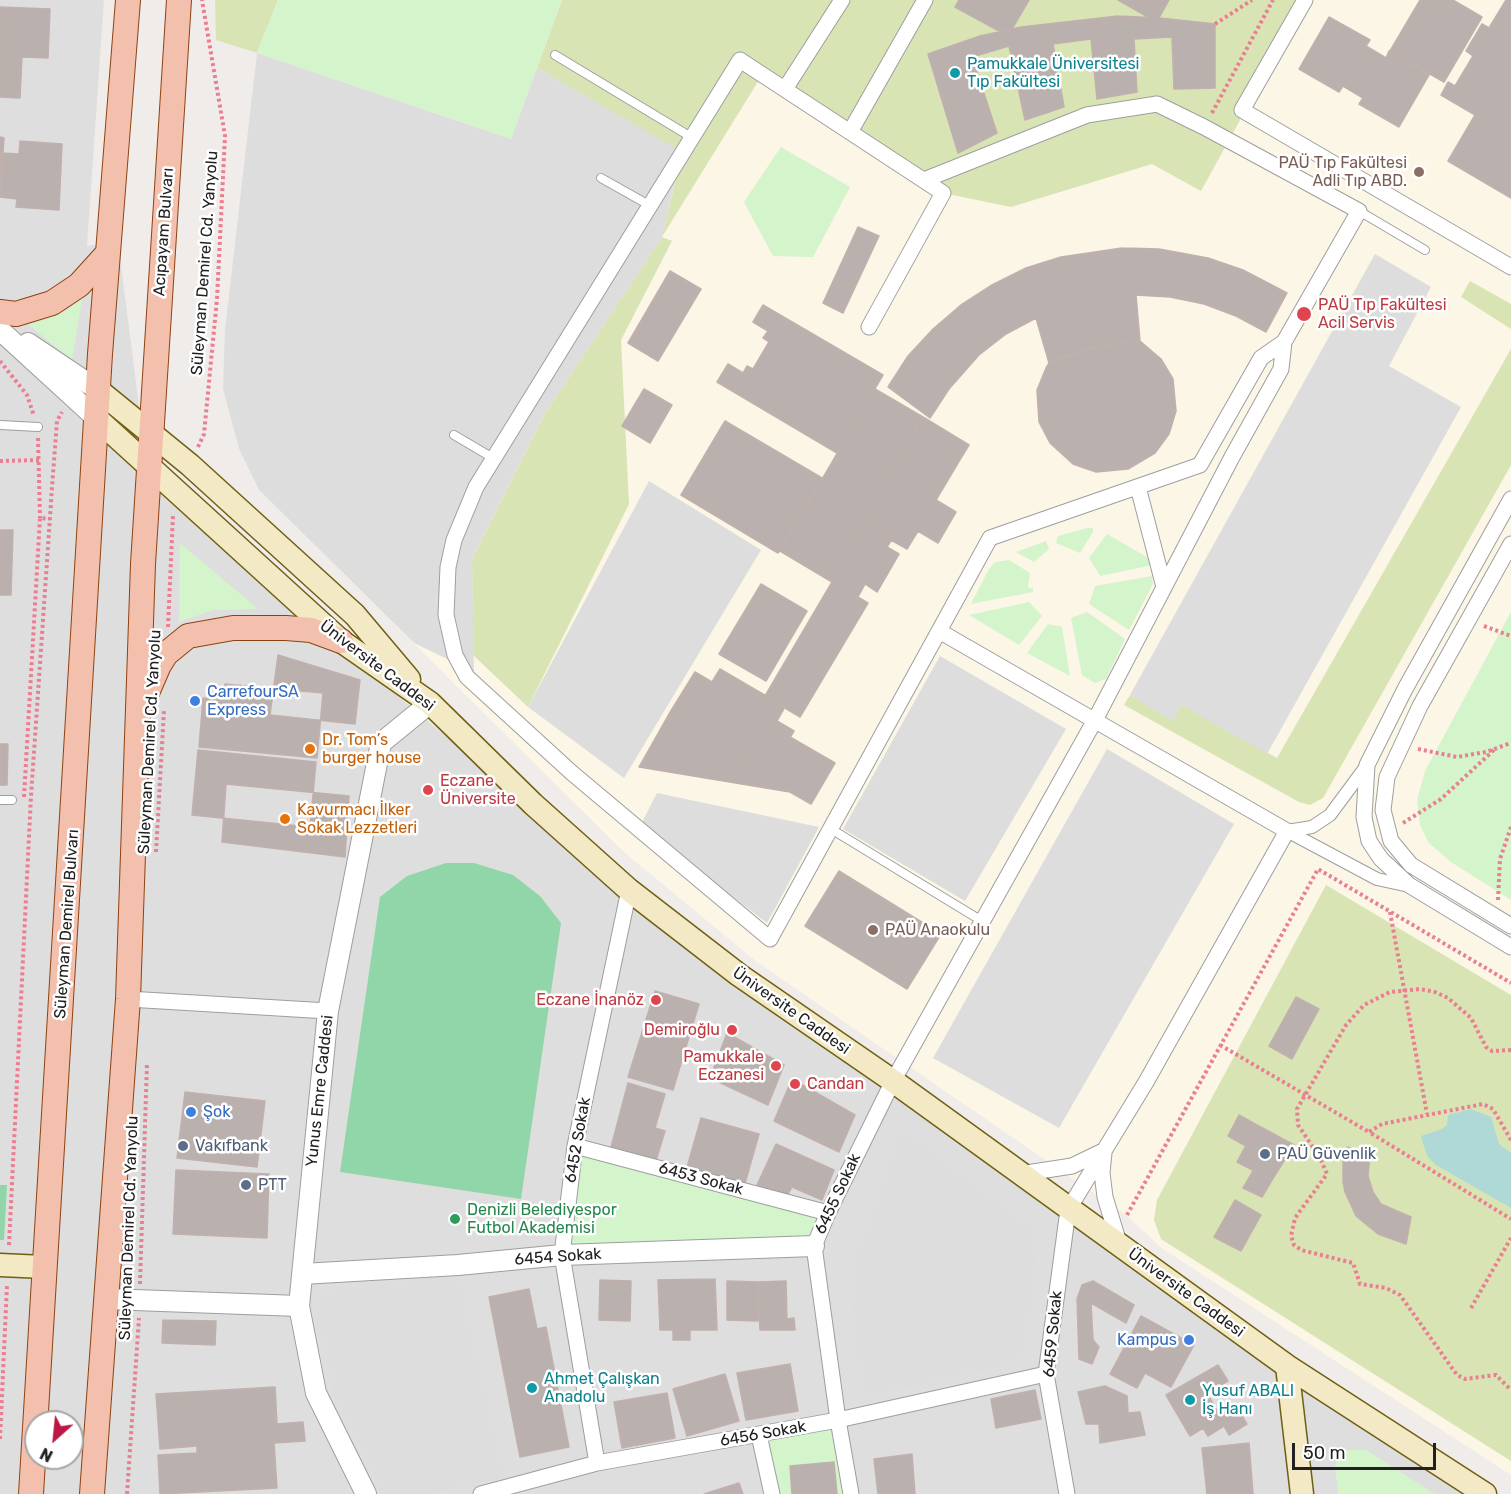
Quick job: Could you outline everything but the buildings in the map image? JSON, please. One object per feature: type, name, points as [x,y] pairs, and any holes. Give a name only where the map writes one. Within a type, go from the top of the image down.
[{"type":"main road","points":[[0,312],[16,314],[52,303],[79,285],[108,253],[128,0]]},
{"type":"main road","name":"Acıpayam Bulvarı","points":[[148,464],[179,0]]},
{"type":"main road","name":"Süleyman Demirel Bulvarı","points":[[31,1494],[108,253]]},
{"type":"main road","points":[[98,390],[190,465],[355,615],[430,703]]},
{"type":"main road","name":"Üniversite Caddesi","points":[[96,418],[341,641],[430,703],[533,804],[629,890],[751,984],[893,1081],[1287,1366],[1485,1494]]},
{"type":"main road","points":[[92,1494],[128,999],[148,464]]},
{"type":"main road","points":[[137,722],[146,691],[166,654],[188,636],[233,628],[311,630],[341,641]]},
{"type":"main road","points":[[4,1265],[44,1267]]},
{"type":"main road","points":[[1287,1366],[1302,1494]]},
{"type":"street","points":[[784,89],[842,0]]},
{"type":"street","points":[[850,132],[925,0]]},
{"type":"street","points":[[1305,0],[1242,110],[1511,267]]},
{"type":"street","points":[[869,327],[943,193],[740,60],[493,458],[464,512],[448,567],[445,596],[448,625],[454,655],[467,677],[572,773],[770,939],[990,538],[1200,465],[1261,358],[1284,342],[1359,212],[1204,127],[1157,104],[1087,115],[924,180]]},
{"type":"street","points":[[0,324],[98,390]]},
{"type":"street","points":[[0,330],[96,418]]},
{"type":"street","name":"6455 Sokak","points":[[851,1494],[838,1420],[814,1246],[828,1213],[918,1034],[1095,720],[1281,369],[1284,342]]},
{"type":"street","points":[[1138,487],[1164,587]]},
{"type":"street","points":[[1287,831],[1312,827],[1330,815],[1367,765],[1405,689],[1511,499]]},
{"type":"street","points":[[1511,544],[1420,706],[1387,777],[1383,810],[1391,841],[1411,865],[1511,926]]},
{"type":"street","points":[[939,631],[1287,831],[1377,879],[1409,886]]},
{"type":"street","name":"Yunus Emre Caddesi","points":[[366,1494],[316,1393],[299,1306],[328,1011],[381,743],[430,703]]},
{"type":"street","points":[[1367,765],[1364,817],[1369,841],[1381,859],[1409,885],[1511,947]]},
{"type":"street","points":[[1068,1209],[1146,1082],[1287,831]]},
{"type":"street","name":"6452 Sokak","points":[[597,1463],[562,1255],[575,1146],[629,890]]},
{"type":"street","points":[[128,999],[328,1011]]},
{"type":"street","name":"6453 Sokak","points":[[575,1146],[828,1213]]},
{"type":"street","points":[[1020,1174],[1072,1167],[1105,1148]]},
{"type":"street","points":[[1105,1148],[1102,1173],[1104,1197],[1120,1246]]},
{"type":"street","name":"6459 Sokak","points":[[1067,1494],[1047,1374],[1068,1209]]},
{"type":"street","name":"6454 Sokak","points":[[302,1274],[458,1265],[562,1255],[814,1246]]},
{"type":"street","points":[[107,1299],[299,1306]]},
{"type":"street","name":"6456 Sokak","points":[[481,1494],[597,1463],[838,1420],[1047,1374]]},
{"type":"street","points":[[759,1435],[772,1494]]},
{"type":"lane","points":[[555,55],[692,137]]},
{"type":"lane","points":[[601,178],[649,205]]},
{"type":"lane","points":[[1359,212],[1425,250]]},
{"type":"lane","points":[[0,425],[38,427]]},
{"type":"lane","points":[[454,435],[493,458]]},
{"type":"lane","points":[[0,800],[12,800]]},
{"type":"lane","points":[[831,829],[982,921]]},
{"type":"path","name":"Süleyman Demirel Cd. Yanyolu","points":[[190,465],[204,434],[211,372],[225,136],[202,0]]},
{"type":"path","points":[[1215,24],[1252,0]]},
{"type":"path","points":[[1204,127],[1273,0]]},
{"type":"path","points":[[0,1439],[4,1265],[30,796],[57,421],[70,394]]},
{"type":"path","points":[[0,461],[39,460]]},
{"type":"path","name":"Süleyman Demirel Cd. Yanyolu","points":[[166,654],[171,529],[177,493]]},
{"type":"path","points":[[24,800],[40,518],[50,519]]},
{"type":"path","points":[[1479,636],[1490,617]]},
{"type":"path","points":[[1485,626],[1511,636]]},
{"type":"path","name":"Süleyman Demirel Cd. Yanyolu","points":[[156,855],[164,700]]},
{"type":"path","points":[[1414,758],[1423,738]]},
{"type":"path","points":[[1418,749],[1457,758],[1511,743]]},
{"type":"path","points":[[1403,823],[1442,799],[1495,749]]},
{"type":"path","points":[[1402,814],[1405,829]]},
{"type":"path","points":[[1498,900],[1500,859],[1511,827]]},
{"type":"path","points":[[1126,1216],[1318,869],[1511,983]]},
{"type":"path","points":[[1489,895],[1505,904]]},
{"type":"path","points":[[1390,911],[1427,1114]]},
{"type":"path","points":[[1511,1050],[1492,1051],[1486,1047],[1471,1018],[1448,998],[1436,992],[1404,990],[1376,997],[1355,1014],[1346,1025],[1297,1109],[1298,1125],[1319,1156],[1326,1174],[1295,1218],[1291,1236],[1294,1245],[1314,1255],[1348,1259],[1353,1263],[1360,1284],[1386,1288],[1400,1295],[1457,1375],[1465,1379],[1496,1375],[1511,1389]]},
{"type":"path","points":[[1220,1045],[1511,1219]]},
{"type":"path","name":"Süleyman Demirel Cd. Yanyolu","points":[[127,1494],[139,1300],[147,1056]]},
{"type":"path","points":[[1369,1132],[1382,1124],[1483,1104],[1493,1109],[1511,1140]]},
{"type":"path","points":[[1472,1308],[1511,1238]]},
{"type":"shaded area","points":[[0,0],[104,0],[87,246],[118,241],[145,454],[336,644],[629,890],[1020,1174],[1495,1494],[0,1494]]},
{"type":"shaded area","points":[[278,0],[1511,0],[1511,1475],[1163,1249],[1127,1216],[757,962],[625,853],[259,490],[239,449],[223,389],[257,53]]},
{"type":"shaded area","points":[[257,53],[511,139],[537,68],[682,152],[662,237],[544,415],[472,559],[474,672],[414,643],[259,490],[239,449],[223,389],[225,330]]},
{"type":"shaded area","points":[[1375,254],[1431,287],[1389,366],[1461,407],[1267,754],[1182,705],[1173,721],[1130,695]]},
{"type":"shaded area","points":[[649,481],[761,550],[624,778],[528,707]]},
{"type":"shaded area","points":[[940,656],[1066,729],[965,901],[843,829]]},
{"type":"shaded area","points":[[1107,749],[1234,824],[1059,1128],[933,1058]]},
{"type":"shaded area","points":[[657,793],[819,827],[767,923],[640,826]]},
{"type":"shaded area","points":[[899,1124],[1038,1231],[1029,1345],[1015,1364],[860,1398],[848,1264],[865,1230]]},
{"type":"shaded area","points":[[460,1275],[506,1477],[429,1494],[384,1494],[335,1400],[310,1291]]},
{"type":"green space","points":[[215,0],[278,0],[257,53],[216,40]]},
{"type":"green space","points":[[278,0],[562,0],[511,139],[257,53]]},
{"type":"green space","points":[[562,0],[1306,0],[1201,191],[1152,164],[1011,207],[943,193],[762,75],[662,237],[682,153],[537,68]]},
{"type":"green space","points":[[781,147],[850,187],[813,257],[773,256],[744,202]]},
{"type":"green space","points":[[662,237],[672,241],[621,340],[629,504],[528,707],[473,655],[472,559],[544,415]]},
{"type":"green space","points":[[1470,281],[1511,304],[1511,329],[1461,297]]},
{"type":"green space","points":[[82,299],[72,360],[29,325],[67,310]]},
{"type":"green space","points":[[1511,349],[1511,465],[1323,798],[1310,805],[1299,802],[1124,705],[1130,695],[1173,720],[1182,705],[1277,758]]},
{"type":"green space","points":[[1093,528],[1093,532],[1080,553],[1056,543],[1058,536]]},
{"type":"green space","points":[[1107,534],[1147,557],[1153,565],[1100,576],[1089,558]]},
{"type":"green space","points":[[1046,541],[1049,549],[1034,562],[1016,552]]},
{"type":"green space","points":[[180,543],[258,609],[213,610],[179,622]]},
{"type":"green space","points":[[1009,560],[1030,573],[1028,588],[1033,588],[1033,592],[971,604],[995,562]]},
{"type":"green space","points":[[1152,576],[1153,584],[1129,630],[1089,604],[1095,586]]},
{"type":"green space","points":[[1029,602],[1042,616],[1019,645],[969,615]]},
{"type":"green space","points":[[1087,612],[1125,639],[1106,679],[1095,683],[1082,675],[1071,618]]},
{"type":"green space","points":[[1511,612],[1511,900],[1451,862],[1428,842],[1420,825],[1417,800],[1425,771]]},
{"type":"green space","points":[[1048,624],[1062,627],[1070,676],[1027,653]]},
{"type":"green space","points":[[446,863],[474,863],[513,875],[540,896],[561,923],[521,1199],[340,1172],[380,897],[407,876]]},
{"type":"green space","points":[[1326,885],[1511,995],[1511,1461],[1161,1239],[1154,1220],[1157,1200]]},
{"type":"green space","points":[[575,1146],[828,1213],[814,1246],[562,1255]]},
{"type":"green space","points":[[0,1185],[7,1185],[4,1240],[0,1240]]},
{"type":"green space","points":[[838,1420],[851,1494],[772,1494],[759,1435]]},
{"type":"green space","points":[[1344,1450],[1366,1450],[1435,1494],[1338,1494],[1335,1465]]},
{"type":"water","points":[[1471,1109],[1491,1117],[1499,1144],[1511,1153],[1511,1208],[1436,1165],[1428,1157],[1421,1136],[1442,1129],[1447,1125],[1448,1115]]},
{"type":"place","name":"Pamukkale Üniversitesi Tıp Fakültesi","points":[[955,73]]},
{"type":"place","name":"PAÜ Tıp Fakültesi Adli Tıp ABD.","points":[[1419,172]]},
{"type":"place","name":"PAÜ Tıp Fakültesi Acil Servis","points":[[1304,314]]},
{"type":"place","name":"CarrefourSA Express","points":[[195,701]]},
{"type":"place","name":"Dr. Tom’s burger house","points":[[310,749]]},
{"type":"place","name":"Eczane Üniversite","points":[[428,790]]},
{"type":"place","name":"Kavurmacı İlker Sokak Lezzetleri","points":[[285,819]]},
{"type":"place","name":"PAÜ Anaokulu","points":[[873,930]]},
{"type":"place","name":"Eczane İnanöz","points":[[656,1000]]},
{"type":"place","name":"Demiroğlu","points":[[732,1030]]},
{"type":"place","name":"Pamukkale Eczanesi","points":[[776,1066]]},
{"type":"place","name":"Candan","points":[[795,1084]]},
{"type":"place","name":"Şok","points":[[191,1112]]},
{"type":"place","name":"Vakıfbank","points":[[183,1146]]},
{"type":"place","name":"PAÜ Güvenlik","points":[[1265,1154]]},
{"type":"place","name":"PTT","points":[[246,1185]]},
{"type":"place","name":"Denizli Belediyespor Futbol Akademisi","points":[[455,1219]]},
{"type":"place","name":"Kampus","points":[[1189,1340]]},
{"type":"place","name":"Ahmet Çalışkan Anadolu","points":[[532,1388]]},
{"type":"place","name":"Yusuf ABALI İş Hanı","points":[[1190,1400]]}]
